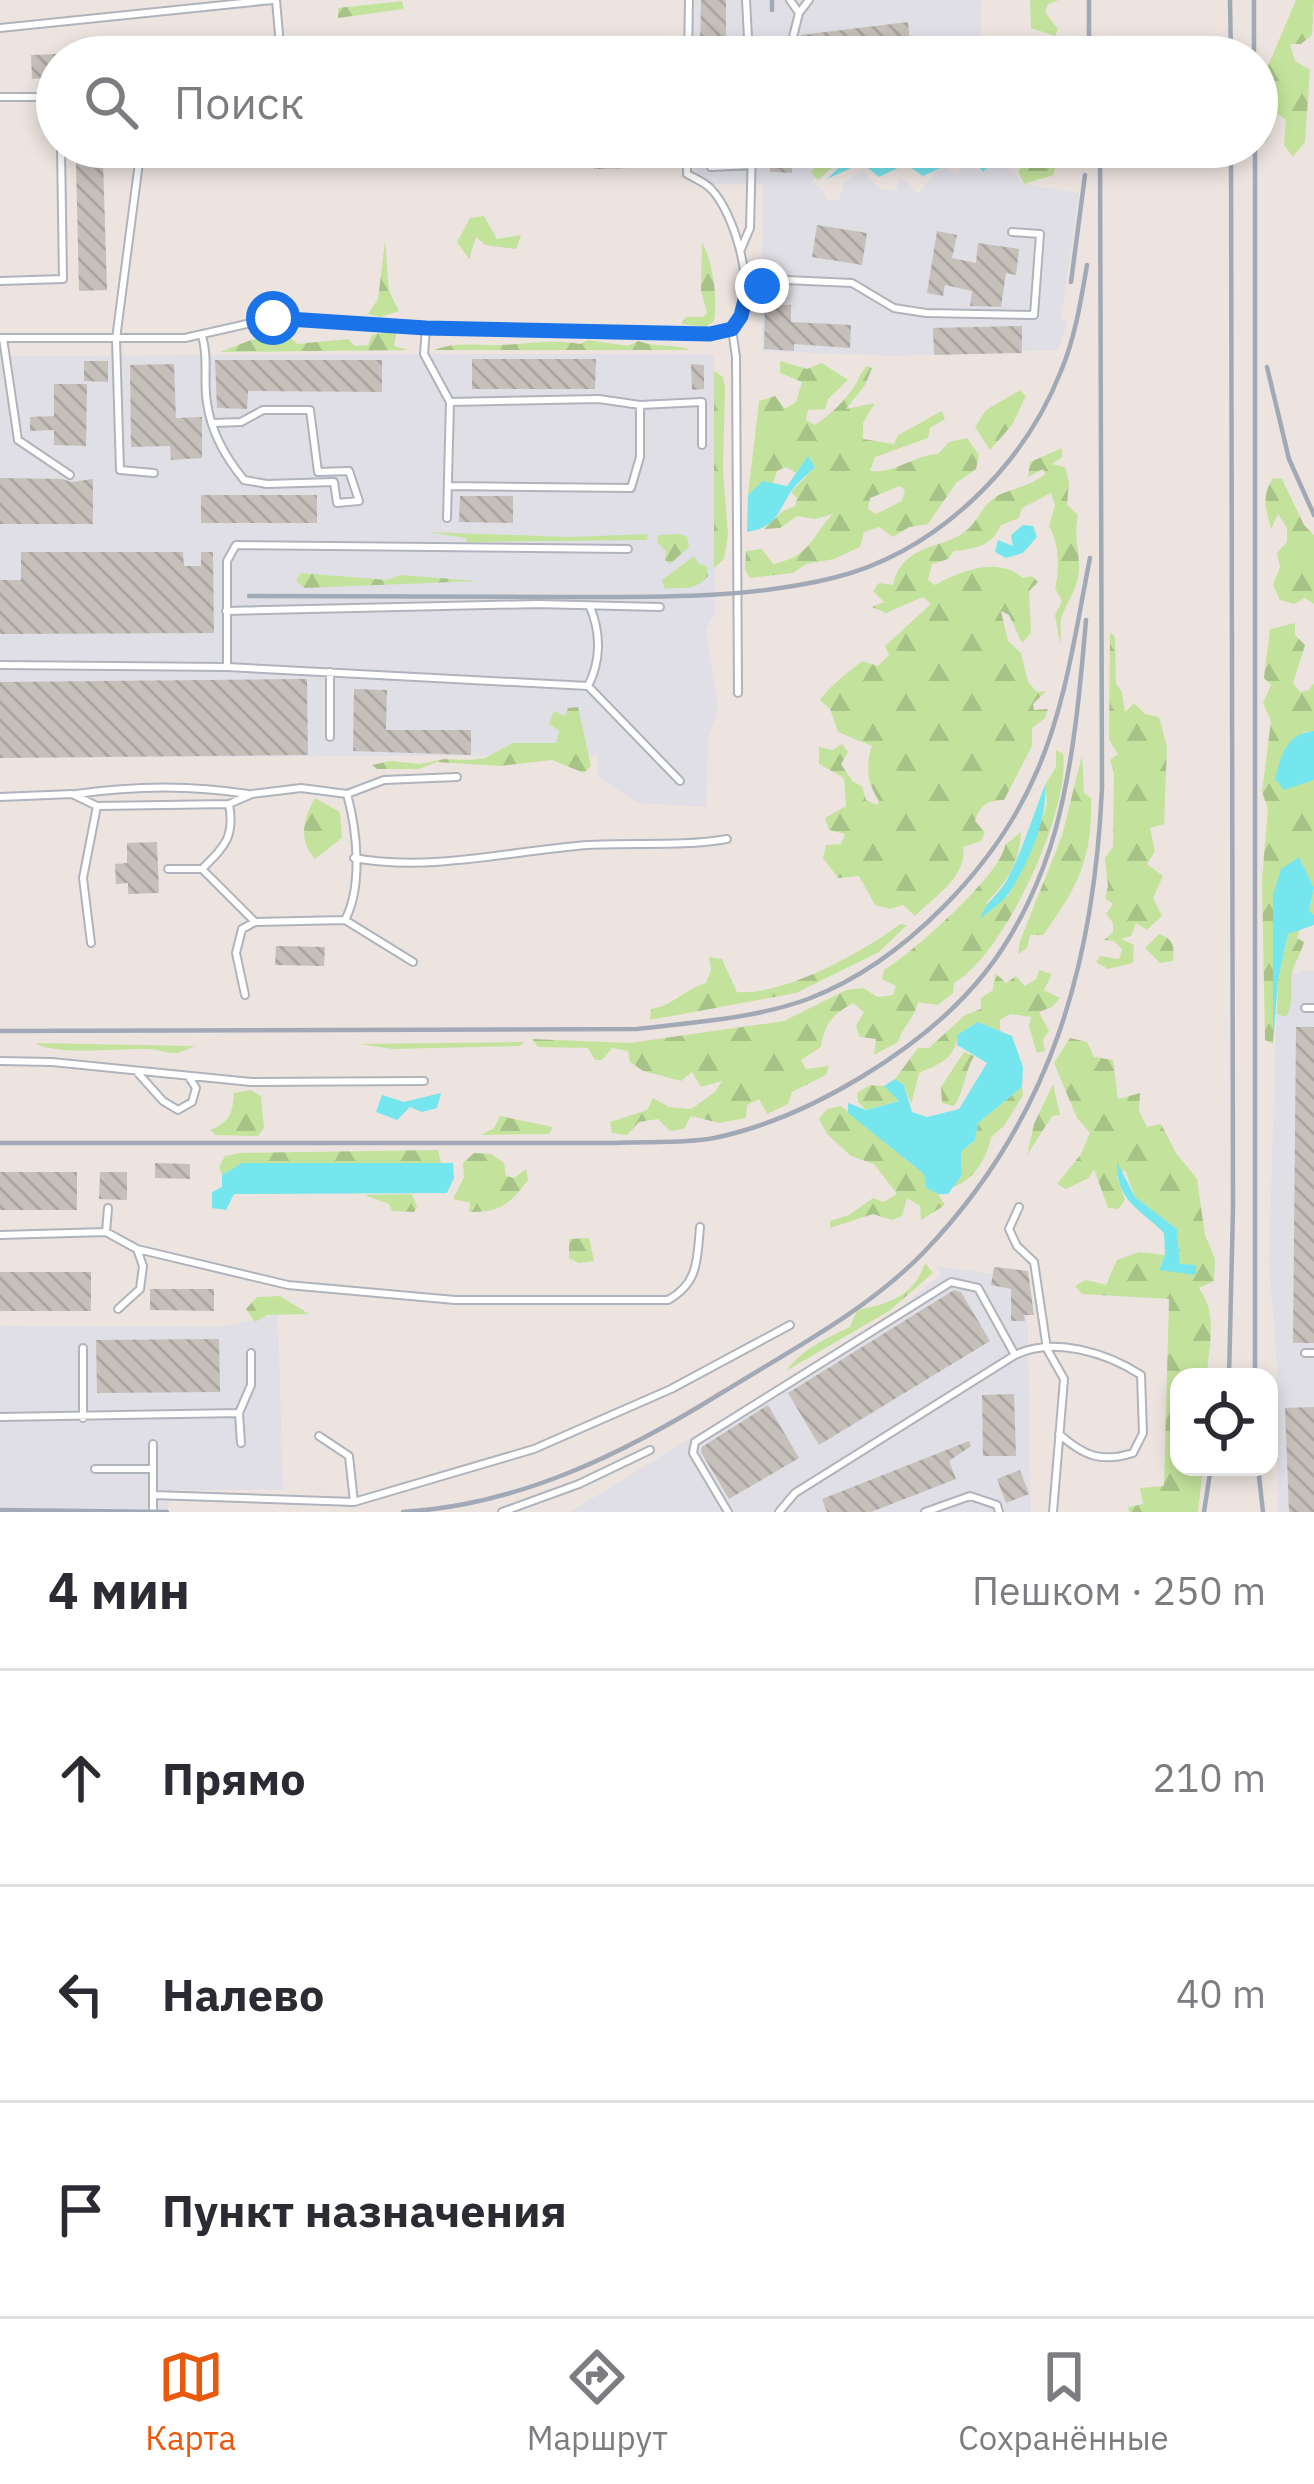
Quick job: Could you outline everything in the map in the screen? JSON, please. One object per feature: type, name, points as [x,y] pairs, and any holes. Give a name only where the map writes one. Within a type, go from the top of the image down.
[{"type":"lane","points":[[0,28],[274,0],[279,36]]},
{"type":"lane","points":[[688,0],[688,36]]},
{"type":"lane","points":[[746,0],[747,36]]},
{"type":"lane","points":[[790,0],[799,13]]},
{"type":"lane","points":[[793,36],[799,13],[809,0]]},
{"type":"lane","points":[[0,97],[36,97]]},
{"type":"lane","points":[[0,280],[63,279],[61,168]]},
{"type":"lane","points":[[138,168],[116,339],[120,470],[154,473]]},
{"type":"lane","points":[[70,475],[18,440],[2,338],[202,335],[273,318],[426,328],[710,334],[732,329],[747,292],[740,252],[730,219],[711,188],[687,174],[687,168]]},
{"type":"lane","points":[[740,252],[750,228],[753,168]]},
{"type":"lane","points":[[747,292],[786,280],[853,283],[894,308],[1034,315],[1040,234],[1012,232]]},
{"type":"lane","points":[[426,328],[424,354],[450,402],[447,518]]},
{"type":"lane","points":[[732,329],[738,693]]},
{"type":"lane","points":[[202,335],[207,404],[213,423],[225,457],[244,480],[334,482],[337,503],[359,501],[349,471],[318,472],[310,410],[263,410],[241,422],[213,423]]},
{"type":"lane","points":[[450,402],[702,402],[701,445]]},
{"type":"lane","points":[[448,486],[631,488],[640,457],[640,405]]},
{"type":"lane","points":[[227,668],[227,561],[236,545],[628,549]]},
{"type":"lane","points":[[226,611],[537,604],[660,607]]},
{"type":"lane","points":[[588,686],[598,668],[597,624],[590,607]]},
{"type":"lane","points":[[0,664],[227,668],[588,686],[680,781]]},
{"type":"lane","points":[[330,672],[330,736]]},
{"type":"lane","points":[[0,797],[109,789],[251,794],[301,788],[347,794],[384,780],[458,777]]},
{"type":"lane","points":[[72,794],[97,806],[229,804],[251,794]]},
{"type":"lane","points":[[345,920],[355,900],[352,812],[347,794]]},
{"type":"lane","points":[[168,869],[202,869],[223,848],[233,826],[229,804]]},
{"type":"lane","points":[[92,943],[83,878],[97,806]]},
{"type":"lane","points":[[354,858],[383,863],[439,861],[598,844],[688,846],[727,839]]},
{"type":"lane","points":[[202,869],[255,922]]},
{"type":"lane","points":[[245,995],[236,953],[242,929],[255,922],[345,920],[413,962]]},
{"type":"lane","points":[[0,1061],[307,1083],[424,1081]]},
{"type":"lane","points":[[137,1072],[178,1110],[193,1102],[196,1088],[189,1077]]},
{"type":"lane","points":[[1019,1207],[1009,1229],[1016,1246],[1034,1262],[1048,1348],[1064,1379],[1053,1512]]},
{"type":"lane","points":[[106,1232],[108,1208]]},
{"type":"lane","points":[[0,1235],[106,1232],[137,1249],[288,1285],[455,1300],[668,1300],[683,1292],[696,1274],[700,1227]]},
{"type":"lane","points":[[118,1309],[140,1289],[143,1266],[137,1249]]},
{"type":"lane","points":[[728,1512],[693,1453],[695,1442],[951,1282],[978,1288],[1015,1355]]},
{"type":"lane","points":[[153,1495],[354,1502],[534,1449],[724,1363],[790,1325]]},
{"type":"lane","points":[[83,1348],[83,1418]]},
{"type":"lane","points":[[779,1512],[795,1493],[1028,1349],[1083,1351],[1115,1358],[1141,1375],[1143,1433],[1132,1453],[1109,1460],[1081,1454],[1059,1434]]},
{"type":"lane","points":[[241,1443],[239,1413],[251,1385],[251,1353]]},
{"type":"lane","points":[[0,1417],[239,1413]]},
{"type":"lane","points":[[319,1436],[349,1456],[354,1502]]},
{"type":"lane","points":[[153,1444],[153,1512]]},
{"type":"lane","points":[[502,1512],[579,1484],[650,1450]]},
{"type":"lane","points":[[95,1469],[153,1469]]},
{"type":"lane","points":[[925,1512],[970,1496],[998,1505],[999,1512]]},
{"type":"shaded area","points":[[695,0],[981,0],[980,36],[694,36]]},
{"type":"shaded area","points":[[696,168],[823,168],[811,183],[827,199],[838,201],[844,182],[862,171],[881,189],[896,191],[900,176],[918,194],[940,168],[957,174],[962,168],[983,172],[1009,168],[1024,184],[1079,193],[1061,318],[1068,320],[1058,350],[895,356],[762,351],[762,184],[698,184]]},
{"type":"shaded area","points":[[714,354],[715,614],[706,629],[718,708],[708,740],[706,807],[637,803],[598,777],[597,755],[0,758],[0,356]]},
{"type":"shaded area","points":[[1314,971],[1314,1512],[1278,1512],[1278,1368],[1269,1260],[1278,981]]},
{"type":"shaded area","points":[[935,1266],[1027,1279],[1031,1512],[570,1512],[896,1312],[941,1274]]},
{"type":"shaded area","points":[[278,1314],[283,1490],[170,1490],[168,1512],[0,1512],[0,1326],[220,1327]]},
{"type":"green space","points":[[1030,0],[1059,0],[1048,4],[1045,12],[1058,29],[1055,36],[1031,28]]},
{"type":"green space","points":[[1296,0],[1314,0],[1312,35],[1301,44],[1290,44],[1295,61],[1310,70],[1305,142],[1293,157],[1284,145],[1286,120],[1278,114],[1278,42]]},
{"type":"green space","points":[[402,1],[404,9],[338,18],[338,8]]},
{"type":"green space","points":[[814,168],[831,168],[818,180],[811,173]]},
{"type":"green space","points":[[1055,168],[1053,175],[1024,184],[1018,171]]},
{"type":"green space","points":[[484,216],[497,239],[521,235],[516,249],[485,245],[476,237],[469,259],[457,242],[470,218]]},
{"type":"green space","points":[[385,241],[389,291],[399,311],[381,317],[368,314],[378,299]]},
{"type":"green space","points":[[702,242],[712,270],[715,302],[714,321],[706,327],[681,324],[686,317],[707,313],[701,291]]},
{"type":"green space","points":[[287,334],[297,344],[348,339],[355,346],[368,345],[372,335],[396,334],[394,346],[408,350],[220,352]]},
{"type":"green space","points":[[588,340],[628,346],[638,341],[691,350],[434,350],[460,345],[580,344]]},
{"type":"green space","points":[[780,361],[807,369],[822,363],[848,380],[828,399],[825,409],[808,410],[806,420],[815,425],[843,401],[867,366],[872,368],[846,409],[875,403],[863,423],[863,439],[894,444],[898,435],[942,411],[945,419],[930,428],[928,438],[875,457],[870,471],[938,454],[949,442],[967,438],[979,455],[976,469],[956,483],[928,524],[909,527],[893,537],[879,527],[864,532],[860,547],[834,559],[806,564],[793,573],[750,578],[745,570],[746,551],[762,549],[773,564],[786,561],[802,551],[833,514],[815,519],[797,516],[780,528],[764,529],[795,506],[797,498],[791,492],[815,467],[808,457],[796,473],[786,467],[777,471],[773,483],[763,482],[748,495],[759,401],[775,396],[785,409],[796,402],[802,382],[780,373]],"holes":[[[900,486],[905,490],[902,501],[876,514],[868,509],[870,498]]]},
{"type":"green space","points":[[714,371],[723,377],[725,388],[723,470],[728,535],[724,559],[714,568]]},
{"type":"green space","points":[[1020,390],[1026,396],[1012,425],[990,450],[975,427],[986,410]]},
{"type":"green space","points":[[1062,448],[1062,457],[1052,464],[1065,467],[1067,505],[1078,515],[1079,571],[1061,619],[1060,644],[1055,615],[1062,601],[1055,588],[1058,556],[1049,526],[1055,505],[1051,493],[1022,508],[1019,518],[1001,525],[988,542],[954,551],[948,559],[932,564],[928,580],[935,585],[991,567],[1023,578],[1032,576],[1038,582],[1029,591],[1031,633],[1022,643],[1009,615],[1001,611],[1008,641],[1021,653],[1028,682],[1037,692],[1046,691],[1033,704],[1034,710],[1048,709],[1045,718],[1032,728],[1032,746],[1004,800],[989,802],[979,811],[975,821],[985,832],[981,841],[963,847],[960,867],[948,885],[915,916],[903,905],[890,909],[875,905],[859,876],[838,878],[823,858],[826,845],[841,844],[845,834],[829,830],[825,818],[846,806],[844,778],[819,764],[819,747],[832,750],[842,744],[848,752],[841,764],[853,782],[862,786],[866,800],[877,805],[868,774],[872,746],[838,732],[830,709],[820,700],[862,661],[878,666],[889,655],[885,646],[931,604],[923,597],[886,613],[872,607],[884,602],[873,591],[879,583],[893,585],[898,571],[915,553],[959,536],[995,497],[1045,474],[1043,469],[1028,477],[1030,462]]},
{"type":"green space","points":[[1273,478],[1282,479],[1304,525],[1314,535],[1314,604],[1305,598],[1294,604],[1280,600],[1273,585],[1280,567],[1277,553],[1287,542],[1287,528],[1278,514],[1271,529],[1266,497]]},
{"type":"green space","points":[[427,532],[570,537],[648,534],[647,540],[467,542]]},
{"type":"green space","points":[[658,535],[687,537],[689,547],[670,564],[657,542]]},
{"type":"green space","points":[[694,556],[707,567],[708,576],[692,587],[665,589],[662,580]]},
{"type":"green space","points":[[301,573],[478,581],[304,588],[296,581]]},
{"type":"green space","points":[[1295,623],[1295,635],[1305,645],[1293,683],[1300,692],[1314,683],[1314,731],[1303,732],[1298,784],[1314,780],[1314,888],[1300,859],[1273,895],[1273,1044],[1265,1040],[1262,880],[1268,809],[1262,792],[1271,721],[1263,703],[1271,685],[1264,678],[1270,629]]},
{"type":"green space","points":[[1110,632],[1115,637],[1116,684],[1125,712],[1134,703],[1145,714],[1159,717],[1167,747],[1164,824],[1150,828],[1155,851],[1147,864],[1163,876],[1153,898],[1162,916],[1147,930],[1136,923],[1131,936],[1121,939],[1134,945],[1133,963],[1108,969],[1096,962],[1100,956],[1119,959],[1122,949],[1104,940],[1113,932],[1106,914],[1113,904],[1105,898],[1105,858],[1113,847],[1110,760],[1118,754],[1109,740]]},
{"type":"green space","points":[[578,707],[591,766],[584,773],[552,760],[499,766],[437,762],[419,769],[372,765],[485,758],[513,743],[556,743],[559,731],[549,724],[554,711],[565,716],[568,708]]},
{"type":"green space","points":[[1056,750],[1063,754],[1063,779],[1045,844],[1013,913],[993,943],[954,983],[953,993],[938,1005],[918,1002],[898,1042],[874,1055],[876,1039],[860,1037],[856,1026],[864,1012],[853,1003],[840,1011],[827,1026],[821,1047],[801,1060],[806,1069],[829,1066],[826,1075],[792,1092],[788,1104],[767,1114],[759,1099],[747,1105],[746,1118],[719,1123],[691,1116],[684,1129],[670,1131],[658,1119],[639,1122],[627,1135],[612,1133],[610,1122],[647,1110],[653,1098],[669,1107],[691,1109],[722,1081],[701,1087],[692,1072],[681,1081],[643,1071],[630,1062],[628,1051],[612,1048],[602,1060],[595,1060],[588,1048],[538,1047],[532,1039],[630,1043],[784,1021],[846,990],[863,988],[878,997],[893,995],[896,986],[882,979],[884,970],[953,913],[989,874],[1005,845],[1021,832],[1010,872],[985,904],[1008,896],[1047,804],[1045,785],[1056,767]]},
{"type":"green space","points":[[1082,755],[1084,793],[1091,798],[1086,856],[1055,918],[1043,935],[1030,935],[1027,948],[1018,954],[1062,836]]},
{"type":"green space","points":[[315,798],[340,812],[342,838],[315,859],[304,829]]},
{"type":"green space","points":[[900,924],[907,925],[879,952],[796,993],[650,1020],[651,1009],[706,983],[709,957],[722,959],[737,992],[756,991],[822,970]]},
{"type":"green space","points":[[1300,929],[1297,938],[1304,942],[1293,970],[1286,1017],[1277,1014],[1278,981],[1288,934]]},
{"type":"green space","points":[[1159,934],[1172,944],[1173,961],[1160,963],[1145,948]]},
{"type":"green space","points":[[1039,970],[1052,974],[1044,990],[1060,998],[1039,1012],[1049,1031],[1043,1039],[1045,1051],[1037,1053],[1029,1027],[1031,1017],[1010,1014],[1000,1020],[1000,1031],[978,1022],[957,1035],[945,1060],[919,1073],[911,1104],[904,1085],[895,1079],[918,1048],[929,1048],[965,1015],[981,1009],[981,998],[993,990],[995,973],[1006,983],[1016,976],[1025,986],[1036,979]]},
{"type":"green space","points":[[1070,1038],[1087,1042],[1094,1057],[1113,1060],[1118,1099],[1140,1093],[1139,1111],[1147,1127],[1161,1124],[1197,1179],[1205,1235],[1215,1259],[1214,1281],[1199,1288],[1211,1320],[1208,1368],[1170,1368],[1170,1476],[1202,1476],[1198,1512],[1129,1512],[1128,1507],[1143,1504],[1140,1488],[1164,1486],[1169,1299],[1082,1294],[1075,1286],[1086,1280],[1106,1285],[1117,1260],[1139,1252],[1165,1255],[1159,1269],[1180,1265],[1177,1229],[1135,1197],[1125,1170],[1117,1177],[1125,1200],[1118,1209],[1108,1208],[1094,1169],[1089,1178],[1066,1189],[1057,1184],[1081,1154],[1090,1133],[1077,1118],[1054,1063]]},
{"type":"green space","points":[[524,1042],[520,1046],[393,1049],[359,1044]]},
{"type":"green space","points":[[35,1043],[195,1046],[174,1053],[57,1049]]},
{"type":"green space","points":[[964,1052],[974,1056],[960,1094],[954,1106],[942,1103],[941,1087]]},
{"type":"green space","points":[[1053,1084],[1060,1115],[1052,1116],[1027,1155],[1034,1124]]},
{"type":"green space","points":[[870,1085],[884,1086],[901,1100],[866,1110],[857,1093]]},
{"type":"green space","points":[[1022,1087],[1023,1095],[1004,1126],[991,1137],[978,1167],[953,1187],[962,1175],[961,1152],[975,1140],[978,1123]]},
{"type":"green space","points":[[251,1090],[261,1096],[264,1128],[258,1136],[216,1135],[210,1130],[229,1116],[234,1093]]},
{"type":"green space","points":[[841,1106],[925,1175],[926,1188],[945,1205],[921,1220],[920,1206],[907,1198],[902,1216],[892,1220],[873,1214],[830,1228],[830,1221],[849,1215],[873,1198],[884,1202],[897,1194],[874,1164],[851,1156],[827,1134],[819,1119],[827,1109]]},
{"type":"green space","points":[[500,1116],[553,1127],[549,1134],[481,1135],[494,1128]]},
{"type":"green space","points":[[438,1150],[441,1163],[242,1163],[222,1175],[219,1167],[225,1156],[240,1153]]},
{"type":"green space","points":[[474,1153],[491,1154],[504,1163],[506,1176],[514,1178],[526,1169],[528,1180],[503,1205],[469,1212],[470,1203],[453,1199],[464,1177],[463,1163]]},
{"type":"green space","points":[[412,1194],[414,1212],[392,1211],[389,1204],[364,1195]]},
{"type":"green space","points":[[589,1238],[594,1261],[579,1263],[569,1258],[569,1239]]},
{"type":"green space","points":[[925,1263],[933,1273],[889,1311],[786,1371],[807,1350],[850,1327],[857,1310],[907,1291]]},
{"type":"green space","points":[[280,1296],[309,1314],[267,1315],[255,1322],[246,1309],[257,1297]]},
{"type":"water","points":[[868,168],[898,168],[879,177]]},
{"type":"water","points":[[912,168],[940,168],[923,176]]},
{"type":"water","points":[[808,456],[815,467],[792,490],[776,517],[747,532],[748,495],[763,481],[787,486]]},
{"type":"water","points":[[1023,525],[1033,526],[1037,537],[1023,553],[1006,558],[995,552],[998,540],[1013,546],[1011,535]]},
{"type":"water","points":[[1314,731],[1314,780],[1284,790],[1275,779],[1283,754],[1297,736]]},
{"type":"water","points":[[1045,785],[1040,827],[1023,869],[1006,897],[980,919],[1014,866]]},
{"type":"water","points":[[1299,857],[1314,888],[1309,911],[1314,925],[1288,934],[1273,1044],[1273,895],[1281,869]]},
{"type":"water","points":[[978,1022],[1012,1036],[1023,1067],[1022,1087],[978,1123],[975,1140],[961,1152],[962,1175],[948,1194],[938,1194],[926,1188],[924,1174],[848,1113],[848,1103],[866,1110],[899,1101],[884,1086],[895,1079],[904,1085],[912,1112],[927,1117],[959,1109],[987,1063],[957,1045],[957,1035]]},
{"type":"water","points":[[441,1093],[437,1108],[422,1112],[410,1107],[397,1120],[376,1112],[382,1095],[404,1102]]},
{"type":"water","points":[[1117,1162],[1135,1197],[1177,1229],[1180,1264],[1196,1265],[1196,1275],[1159,1270],[1165,1255],[1164,1233],[1125,1195]]},
{"type":"water","points":[[242,1163],[453,1163],[454,1178],[447,1193],[234,1194],[226,1210],[212,1208],[212,1192],[222,1187],[222,1175]]},
{"type":"building","points":[[701,0],[726,0],[726,36],[700,36]]},
{"type":"building","points":[[908,22],[909,36],[801,36]]},
{"type":"building","points":[[31,55],[36,55],[36,79],[32,79]]},
{"type":"building","points":[[76,168],[103,168],[107,290],[79,291]]},
{"type":"building","points":[[770,168],[792,168],[792,173],[770,172]]},
{"type":"building","points":[[817,225],[867,233],[862,265],[812,257]]},
{"type":"building","points":[[937,231],[957,235],[952,258],[976,263],[978,243],[1019,249],[1016,275],[1006,273],[1001,307],[970,306],[972,291],[945,285],[943,296],[927,293]]},
{"type":"building","points":[[765,305],[791,305],[791,322],[851,325],[850,348],[794,344],[794,351],[764,349]]},
{"type":"building","points":[[1022,326],[1022,353],[934,355],[933,328]]},
{"type":"building","points":[[472,359],[596,359],[595,389],[472,389]]},
{"type":"building","points":[[215,360],[382,360],[382,392],[248,391],[247,409],[217,408]]},
{"type":"building","points":[[84,361],[108,361],[108,382],[84,381]]},
{"type":"building","points":[[174,364],[176,418],[202,417],[202,458],[171,460],[170,446],[131,447],[130,365]]},
{"type":"building","points":[[691,364],[704,365],[704,389],[692,390]]},
{"type":"building","points":[[54,384],[87,384],[86,446],[54,445],[54,430],[30,431],[30,417],[54,416]]},
{"type":"building","points":[[0,478],[93,479],[93,524],[0,524]]},
{"type":"building","points":[[201,495],[317,495],[317,523],[201,523]]},
{"type":"building","points":[[460,496],[513,496],[513,523],[459,522]]},
{"type":"building","points":[[21,552],[183,552],[184,566],[201,566],[201,552],[213,552],[214,633],[0,634],[0,580],[21,580]]},
{"type":"building","points":[[307,679],[308,755],[0,758],[0,682]]},
{"type":"building","points":[[354,689],[387,690],[386,730],[471,730],[471,755],[353,751]]},
{"type":"building","points":[[157,842],[159,893],[128,894],[128,883],[116,884],[115,864],[127,863],[127,843]]},
{"type":"building","points":[[276,946],[325,947],[324,966],[275,965]]},
{"type":"building","points":[[1296,1027],[1314,1027],[1314,1343],[1293,1343]]},
{"type":"building","points":[[155,1163],[190,1164],[190,1179],[155,1178]]},
{"type":"building","points":[[0,1172],[77,1172],[77,1210],[0,1210]]},
{"type":"building","points":[[100,1172],[127,1172],[127,1200],[99,1199]]},
{"type":"building","points":[[994,1267],[1028,1271],[1034,1315],[1011,1321],[1011,1289],[991,1285]]},
{"type":"building","points":[[0,1272],[91,1272],[91,1311],[0,1311]]},
{"type":"building","points":[[150,1289],[214,1289],[214,1311],[150,1310]]},
{"type":"building","points":[[954,1290],[961,1292],[990,1341],[819,1445],[788,1393]]},
{"type":"building","points":[[219,1339],[220,1392],[97,1393],[96,1340]]},
{"type":"building","points":[[1014,1394],[1016,1456],[983,1456],[982,1395]]},
{"type":"building","points":[[768,1405],[799,1458],[729,1499],[702,1447]]},
{"type":"building","points":[[1314,1407],[1314,1512],[1289,1512],[1285,1408]]},
{"type":"building","points":[[969,1441],[971,1446],[949,1461],[956,1479],[871,1512],[827,1512],[822,1499]]},
{"type":"building","points":[[1020,1470],[1029,1494],[1006,1503],[997,1479]]},
{"type":"railway","points":[[772,0],[772,10]]},
{"type":"railway","points":[[1089,0],[1089,36]]},
{"type":"railway","points":[[1230,0],[1231,36]]},
{"type":"railway","points":[[1254,0],[1254,36]]},
{"type":"railway","points":[[403,1512],[489,1499],[610,1455],[828,1328],[924,1252],[967,1202],[1034,1095],[1057,1038],[1089,917],[1102,788],[1100,168]]},
{"type":"railway","points":[[1229,1368],[1231,168]]},
{"type":"railway","points":[[1255,168],[1255,1368]]},
{"type":"railway","points":[[1071,282],[1085,175]]},
{"type":"railway","points":[[249,596],[701,595],[800,585],[871,566],[906,549],[971,502],[1024,441],[1066,358],[1087,265]]},
{"type":"railway","points":[[1267,367],[1289,459],[1314,515]]},
{"type":"railway","points":[[0,1031],[637,1029],[745,1015],[808,999],[879,961],[913,935],[973,875],[998,841],[1037,771],[1056,720],[1090,558]]},
{"type":"railway","points":[[0,1143],[689,1141],[750,1129],[824,1098],[930,1029],[984,974],[1018,923],[1043,867],[1062,802],[1076,724],[1086,620]]},
{"type":"railway","points":[[1204,1512],[1210,1476]]},
{"type":"railway","points":[[1259,1476],[1263,1512]]},
{"type":"railway","points":[[0,1510],[167,1512]]},
{"type":"route","points":[[273,318],[426,328],[710,334],[732,329],[747,292],[762,286]]}]
